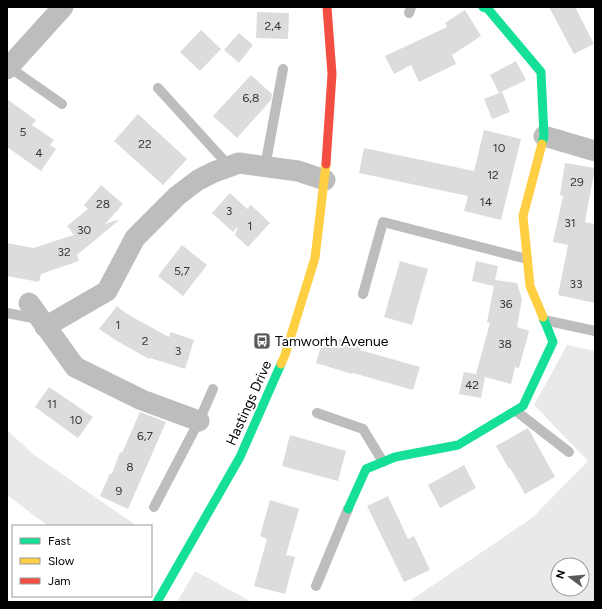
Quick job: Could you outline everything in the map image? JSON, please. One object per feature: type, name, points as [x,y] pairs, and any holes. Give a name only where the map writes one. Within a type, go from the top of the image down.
[{"type":"street","points":[[8,68],[63,7]]},
{"type":"street","name":"Hastings Drive","points":[[158,602],[240,457],[285,355],[315,258],[325,180],[332,74],[327,7]]},
{"type":"street","points":[[348,509],[366,469],[395,457],[458,445],[524,406],[553,342],[530,286],[523,216],[544,136],[541,72],[488,9],[483,7]]},
{"type":"street","points":[[544,136],[595,151]]},
{"type":"street","points":[[198,421],[142,400],[75,367],[38,317],[107,290],[135,238],[178,196],[198,180],[239,163],[298,171],[325,180]]},
{"type":"lane","points":[[8,68],[62,104]]},
{"type":"lane","points":[[265,167],[283,69]]},
{"type":"lane","points":[[158,88],[230,167]]},
{"type":"lane","points":[[364,294],[383,222],[527,259]]},
{"type":"lane","points":[[7,313],[38,317]]},
{"type":"lane","points":[[544,320],[595,331]]},
{"type":"lane","points":[[154,507],[213,389]]},
{"type":"lane","points":[[516,411],[569,452]]},
{"type":"lane","points":[[317,413],[363,429],[383,462]]},
{"type":"lane","points":[[316,586],[348,509]]},
{"type":"shaded area","points":[[567,345],[595,351],[595,602],[408,602],[532,518],[588,461],[534,405]]},
{"type":"shaded area","points":[[7,430],[33,454],[136,525],[47,525],[7,495]]},
{"type":"shaded area","points":[[195,571],[252,602],[177,602]]},
{"type":"building","points":[[549,7],[575,7],[594,44],[574,54]]},
{"type":"building","points":[[465,10],[481,36],[452,55],[456,64],[419,82],[411,65],[394,74],[385,56],[447,27],[445,23]]},
{"type":"building","points":[[257,12],[289,13],[288,39],[256,38]]},
{"type":"building","points":[[201,30],[221,49],[200,71],[180,52]]},
{"type":"building","points":[[239,33],[253,45],[239,63],[224,50]]},
{"type":"building","points":[[516,61],[526,80],[499,93],[490,75]]},
{"type":"building","points":[[251,75],[272,94],[271,100],[237,138],[213,116]]},
{"type":"building","points":[[502,92],[510,112],[492,119],[484,99]]},
{"type":"building","points":[[7,99],[36,120],[32,125],[54,140],[50,145],[56,149],[41,171],[7,147]]},
{"type":"building","points":[[138,114],[187,159],[163,185],[114,141]]},
{"type":"building","points":[[484,130],[521,139],[501,220],[464,211],[468,196],[359,173],[364,148],[474,171]]},
{"type":"building","points":[[565,163],[595,168],[585,222],[595,224],[595,303],[558,295],[568,245],[553,242],[563,196],[560,195]]},
{"type":"building","points":[[101,185],[123,204],[105,224],[118,221],[77,255],[79,261],[41,274],[39,282],[7,276],[7,243],[33,248],[74,235],[67,226],[88,209],[84,205]]},
{"type":"building","points":[[230,193],[247,209],[251,205],[270,223],[248,247],[235,235],[238,226],[233,232],[212,213]]},
{"type":"building","points":[[182,245],[207,265],[183,296],[158,276]]},
{"type":"building","points":[[400,261],[428,269],[412,325],[384,317]]},
{"type":"building","points":[[476,261],[498,266],[495,280],[517,283],[522,299],[517,327],[529,331],[519,368],[515,367],[511,384],[485,377],[481,398],[459,394],[464,372],[476,374],[490,323],[487,322],[494,286],[472,281]]},
{"type":"building","points":[[117,306],[127,314],[169,337],[171,332],[194,340],[185,369],[150,358],[149,359],[99,329]]},
{"type":"building","points":[[325,334],[362,346],[360,350],[420,367],[413,390],[316,363]]},
{"type":"building","points":[[49,387],[93,417],[78,438],[35,407]]},
{"type":"building","points":[[140,412],[166,422],[128,509],[100,496],[110,473],[112,474],[120,452],[122,453]]},
{"type":"building","points":[[528,428],[555,477],[525,494],[496,446]]},
{"type":"building","points":[[290,435],[346,451],[338,481],[282,466]]},
{"type":"building","points":[[464,465],[476,488],[440,508],[428,485]]},
{"type":"building","points":[[388,496],[408,539],[414,536],[430,570],[404,582],[367,506]]},
{"type":"building","points":[[270,500],[299,509],[286,555],[295,557],[285,594],[254,586],[267,539],[260,536]]},
{"type":"traffic: fast","points":[[483,7],[488,9],[541,72],[544,136],[542,144]]},
{"type":"traffic: fast","points":[[348,509],[366,469],[395,457],[458,445],[523,406],[553,342],[543,317]]},
{"type":"traffic: fast","points":[[157,602],[240,457],[281,364]]},
{"type":"traffic: slow","points":[[542,144],[523,216],[530,286],[543,317]]},
{"type":"traffic: slow","points":[[281,364],[315,258],[326,164]]},
{"type":"traffic: jam","points":[[326,164],[332,74],[327,7]]},
{"type":"place","name":"Tamworth Avenue","points":[[262,341]]}]
